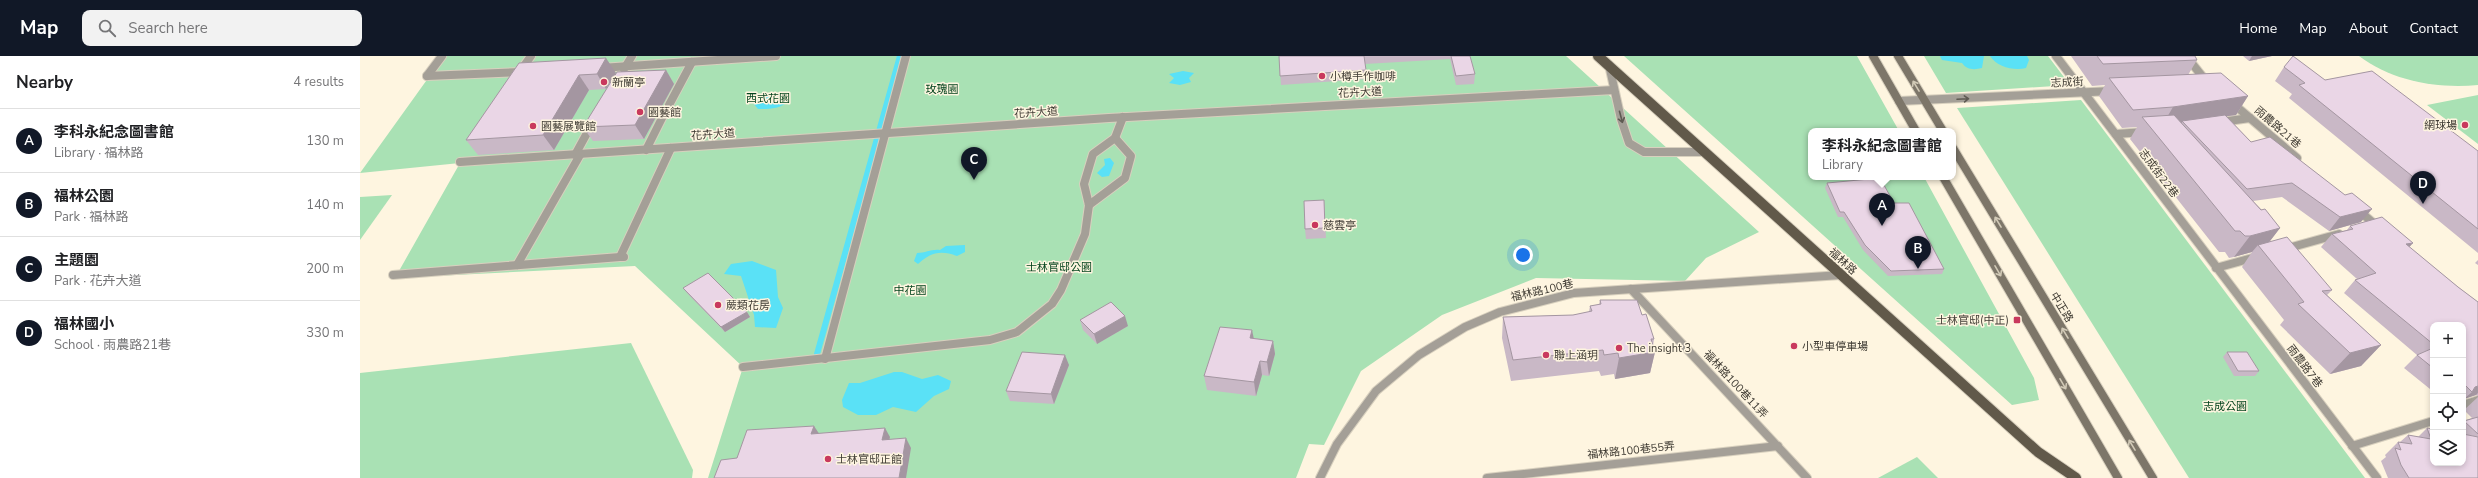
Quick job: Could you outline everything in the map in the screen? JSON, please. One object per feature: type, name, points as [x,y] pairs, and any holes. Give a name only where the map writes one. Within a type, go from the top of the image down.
[{"type":"main road","name":"福林路","points":[[1598,56],[2038,452],[2076,478]]},
{"type":"main road","points":[[1873,56],[1914,128]]},
{"type":"main road","points":[[1898,56],[1941,128]]},
{"type":"main road","name":"中正路","points":[[1956,153],[2153,478]]},
{"type":"main road","points":[[1945,180],[2118,478]]},
{"type":"street","points":[[442,56],[427,76],[524,72],[531,56]]},
{"type":"street","points":[[622,73],[632,56]]},
{"type":"street","points":[[595,68],[714,58],[776,56]]},
{"type":"street","points":[[825,359],[906,56]]},
{"type":"street","name":"志成街22巷","points":[[2056,56],[2216,268]]},
{"type":"street","points":[[2186,56],[2200,76],[2210,85],[2202,85]]},
{"type":"street","points":[[668,106],[696,60]]},
{"type":"street","points":[[1609,65],[1614,90],[1630,143],[1644,152],[1704,152]]},
{"type":"street","name":"花卉大道","points":[[460,162],[1123,117],[1614,90]]},
{"type":"street","name":"志成街","points":[[1899,101],[2123,90]]},
{"type":"street","name":"雨農路21巷","points":[[2227,99],[2303,163]]},
{"type":"street","points":[[517,265],[598,114]]},
{"type":"street","points":[[646,150],[664,114]]},
{"type":"street","points":[[743,367],[990,340],[1016,332],[1052,304],[1070,273],[1085,234],[1089,205],[1084,184],[1093,154],[1115,138],[1123,117]]},
{"type":"street","points":[[2210,124],[2250,118]]},
{"type":"street","points":[[2116,134],[2155,131]]},
{"type":"street","points":[[1089,205],[1125,178],[1131,156],[1115,138]]},
{"type":"street","points":[[393,275],[622,257],[671,148]]},
{"type":"street","points":[[2351,204],[2371,225],[2386,234]]},
{"type":"street","points":[[2277,251],[2344,233]]},
{"type":"street","points":[[2216,268],[2262,256]]},
{"type":"street","name":"雨農路7巷","points":[[2216,268],[2377,478]]},
{"type":"street","name":"福林路100巷","points":[[1320,478],[1337,444],[1376,391],[1419,355],[1465,327],[1500,312],[1574,293],[1841,275]]},
{"type":"street","name":"福林路100巷11弄","points":[[1631,289],[1807,478]]},
{"type":"street","points":[[2466,404],[2478,400]]},
{"type":"street","points":[[2352,446],[2430,422]]},
{"type":"street","name":"福林路100巷55弄","points":[[1487,478],[1778,446]]},
{"type":"green space","name":"士林官邸公園","points":[[444,56],[1566,56],[1759,232],[1706,258],[1685,281],[1536,278],[1442,315],[1361,371],[1324,445],[1309,444],[1296,478],[708,478],[743,367],[635,266],[395,278],[460,163],[360,173]]},
{"type":"green space","points":[[1624,56],[1857,56],[1897,128],[1808,128],[1808,180],[1926,180],[2034,378],[2039,400],[2012,405]]},
{"type":"green space","points":[[1924,56],[2048,56],[2070,85],[1946,93]]},
{"type":"green space","points":[[2359,56],[2478,56],[2478,85],[2447,86],[2416,81],[2386,72]]},
{"type":"green space","name":"網球場","points":[[2478,95],[2478,144],[2427,105]]},
{"type":"green space","name":"志成公園","points":[[2081,100],[2365,478],[2189,478],[1957,108]]},
{"type":"green space","points":[[392,195],[360,240],[360,197]]},
{"type":"green space","points":[[631,343],[693,470],[692,478],[360,478],[360,373]]},
{"type":"green space","points":[[1917,457],[1938,478],[1878,478]]},
{"type":"water","points":[[1183,71],[1194,73],[1189,78],[1191,82],[1180,85],[1169,83],[1174,78],[1169,74]]},
{"type":"water","points":[[786,95],[789,101],[778,107],[767,109],[758,109],[753,103],[764,96]]},
{"type":"water","points":[[1110,158],[1114,163],[1109,176],[1102,177],[1097,173],[1105,165],[1104,159]]},
{"type":"water","points":[[965,245],[965,252],[957,256],[946,253],[936,253],[927,257],[918,264],[914,261],[917,253],[940,250],[946,246]]},
{"type":"water","points":[[752,261],[776,270],[778,297],[783,308],[776,328],[755,327],[754,315],[741,276],[724,274],[731,264]]},
{"type":"water","points":[[894,372],[902,372],[922,379],[938,375],[951,381],[949,389],[934,396],[916,412],[893,407],[876,415],[858,415],[843,407],[842,400],[849,383],[860,383]]},
{"type":"building","points":[[1279,56],[1364,56],[1366,70],[1280,76]]},
{"type":"building","points":[[1451,56],[1470,56],[1475,74],[1456,76]]},
{"type":"building","points":[[2097,56],[2195,56],[2197,60],[2103,64]]},
{"type":"building","points":[[2293,56],[2325,80],[2372,71],[2478,151],[2478,229],[2299,85],[2305,83],[2284,67]]},
{"type":"building","points":[[606,58],[597,74],[579,75],[543,135],[466,140],[519,63]]},
{"type":"building","points":[[666,70],[635,125],[583,127],[617,72]]},
{"type":"building","points":[[2221,73],[2248,96],[2173,107],[2133,110],[2109,78]]},
{"type":"building","points":[[2174,115],[2261,210],[2265,209],[2280,228],[2250,236],[2245,236],[2240,231],[2235,231],[2142,117]]},
{"type":"building","points":[[2225,115],[2251,142],[2270,137],[2345,195],[2352,193],[2372,209],[2340,217],[2292,183],[2247,189],[2182,121]]},
{"type":"building","points":[[1859,180],[1881,180],[1894,203],[1909,203],[1944,269],[1891,271],[1865,245],[1844,212],[1840,212],[1827,183]]},
{"type":"building","name":"慈雲亭","points":[[1324,200],[1325,228],[1305,229],[1304,201]]},
{"type":"building","points":[[2382,217],[2413,243],[2406,244],[2478,302],[2478,386],[2475,387],[2472,392],[2466,386],[2466,322],[2430,322],[2430,342],[2355,280],[2376,273],[2332,234],[2353,229],[2350,226]]},
{"type":"building","points":[[2287,237],[2332,290],[2322,291],[2381,345],[2350,353],[2298,304],[2304,302],[2258,245]]},
{"type":"building","name":"蕨類花房","points":[[708,273],[747,312],[721,327],[683,288]]},
{"type":"building","points":[[1600,300],[1637,300],[1642,315],[1646,314],[1654,339],[1651,339],[1655,352],[1619,358],[1618,353],[1604,355],[1603,350],[1513,360],[1503,317],[1573,315],[1592,311],[1590,306],[1601,304]]},
{"type":"building","points":[[1111,302],[1125,316],[1094,334],[1080,320]]},
{"type":"building","points":[[1220,327],[1252,330],[1250,338],[1273,341],[1267,362],[1260,361],[1254,382],[1204,376]]},
{"type":"building","points":[[2430,349],[2430,366],[2417,355]]},
{"type":"building","points":[[1022,352],[1065,355],[1051,394],[1006,391]]},
{"type":"building","points":[[2227,352],[2247,352],[2259,371],[2238,371]]},
{"type":"building","points":[[2478,417],[2478,434],[2466,423],[2466,420]]},
{"type":"building","name":"士林官邸正館","points":[[814,426],[811,434],[885,428],[882,440],[906,438],[899,478],[714,478],[721,460],[737,458],[747,430]]},
{"type":"building","points":[[2427,428],[2430,428],[2430,436]]},
{"type":"building","points":[[2408,435],[2430,439],[2430,466],[2466,466],[2466,435],[2478,437],[2478,478],[2409,478],[2401,465],[2395,448],[2401,450],[2398,442],[2412,444]]},
{"type":"waterway","points":[[817,354],[900,56]]},
{"type":"waterway","points":[[1948,56],[1967,59],[1971,64],[1976,64],[1976,56]]},
{"type":"waterway","points":[[1998,56],[2010,63],[2020,64],[2021,60],[2018,56]]},
{"type":"place","name":"小樽手作咖啡","points":[[1322,76]]},
{"type":"place","name":"新蘭亭","points":[[604,82]]},
{"type":"place","name":"園藝館","points":[[640,112]]},
{"type":"place","name":"網球場","points":[[2465,125]]},
{"type":"place","name":"園藝展覽館","points":[[533,126]]},
{"type":"place","name":"主題園","points":[[974,180]]},
{"type":"place","name":"福林國小","points":[[2423,204]]},
{"type":"place","name":"慈雲亭","points":[[1315,225]]},
{"type":"place","name":"李科永紀念圖書館","points":[[1882,226]]},
{"type":"place","name":"福林公園","points":[[1918,269]]},
{"type":"place","name":"蕨類花房","points":[[718,305]]},
{"type":"place","name":"士林官邸(中正)","points":[[2017,320]]},
{"type":"place","name":"小型車停車場","points":[[1794,346]]},
{"type":"place","name":"The insight 3","points":[[1619,348]]},
{"type":"place","name":"聯上涵玥","points":[[1546,355]]},
{"type":"place","name":"士林官邸正館","points":[[828,459]]},
{"type":"park label","name":"玫瑰園","points":[[942,89]]},
{"type":"park label","name":"西式花園","points":[[768,98]]},
{"type":"park label","name":"中花園","points":[[910,290]]}]
